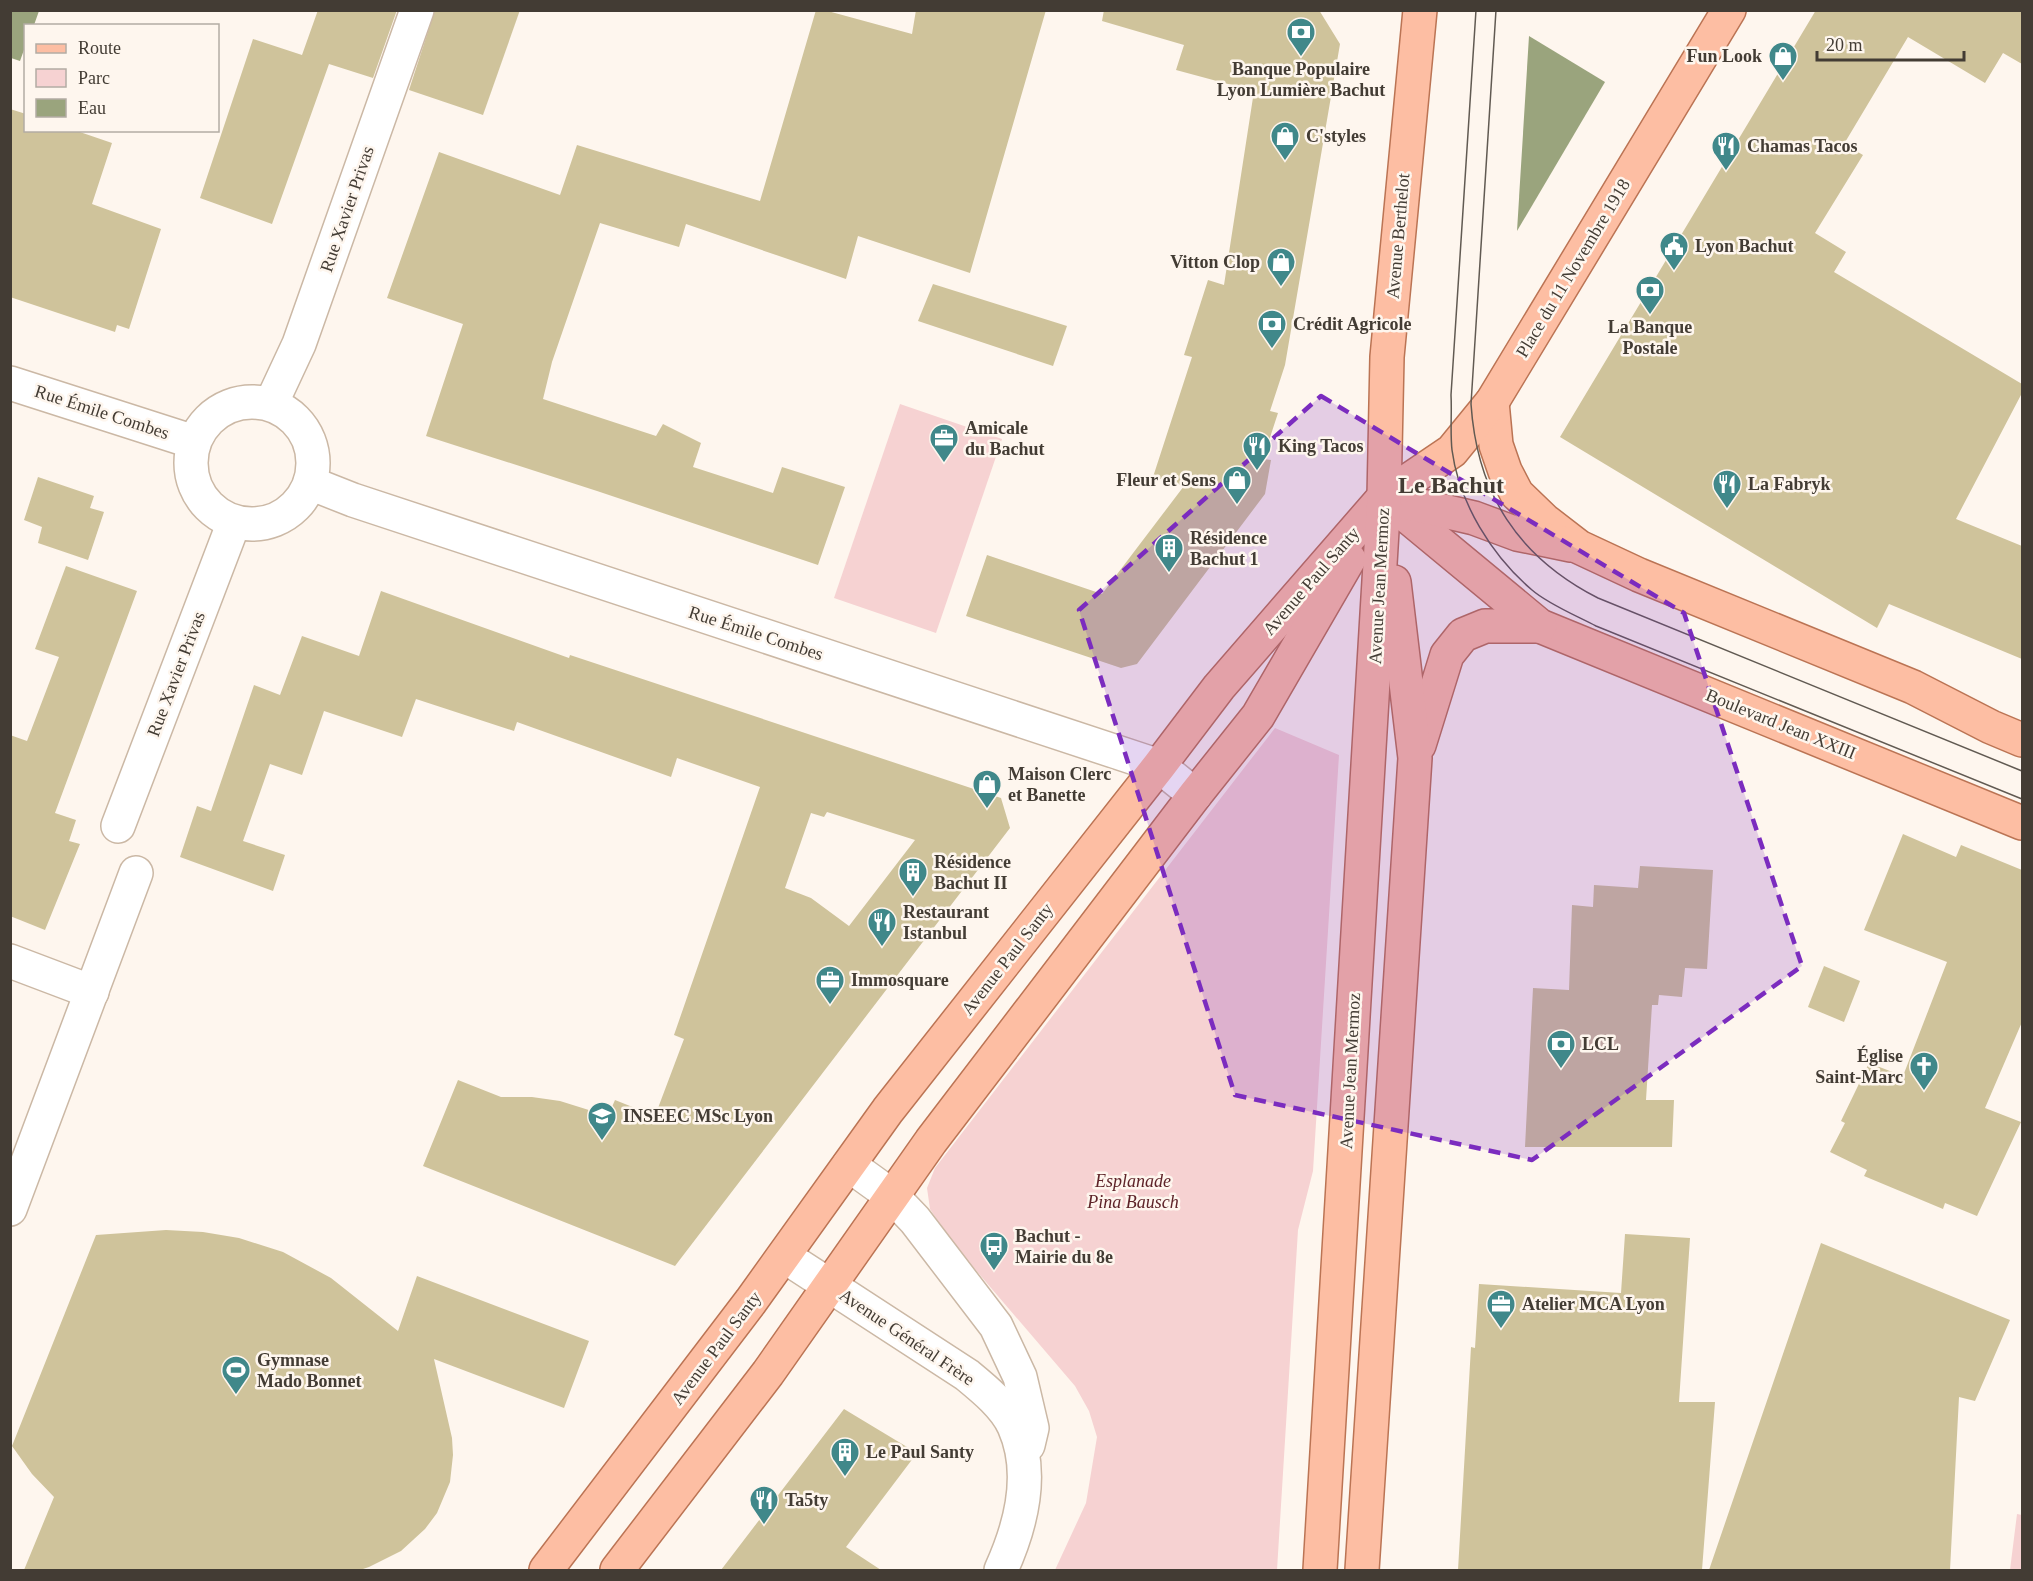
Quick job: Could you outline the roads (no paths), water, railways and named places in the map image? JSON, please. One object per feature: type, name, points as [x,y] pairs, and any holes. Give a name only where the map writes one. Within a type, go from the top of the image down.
[{"type":"main road","name":"Avenue Berthelot","points":[[1384,497],[1387,357],[1420,10]]},
{"type":"main road","name":"Place du 11 Novembre 1918","points":[[1384,497],[1452,451],[1492,402],[1729,10]]},
{"type":"main road","points":[[1492,402],[1496,445],[1505,471],[1517,494],[1544,520],[1579,547],[1639,575],[1913,687],[1991,728],[2022,740]]},
{"type":"main road","points":[[1384,497],[1474,518],[1517,534],[1579,547]]},
{"type":"main road","name":"Boulevard Jean XXIII","points":[[1384,497],[1540,626],[2022,824]]},
{"type":"main road","name":"Avenue Jean Mermoz","points":[[1362,1570],[1415,758],[1384,497]]},
{"type":"main road","name":"Avenue Jean Mermoz","points":[[1320,1570],[1384,497]]},
{"type":"main road","name":"Avenue Paul Santy","points":[[546,1570],[784,1256],[888,1110],[1235,668],[1384,497]]},
{"type":"main road","name":"Avenue Paul Santy","points":[[617,1570],[768,1373],[892,1196],[1271,698],[1384,497]]},
{"type":"main road","name":"Boulevard Jean XXIII","points":[[1415,758],[1447,655],[1462,635],[1485,626],[1540,626]]},
{"type":"street","name":"Rue Xavier Privas","points":[[271,404],[299,344],[417,10]]},
{"type":"street","name":"Rue Émile Combes","points":[[10,382],[194,442]]},
{"type":"street","name":"Rue Émile Combes","points":[[234,522],[216,513],[202,499],[193,482],[190,462],[194,442],[202,425],[216,412],[233,403],[252,401],[271,404]]},
{"type":"street","points":[[234,522],[253,525],[271,521],[288,513],[302,499],[310,483],[313,464],[311,444],[302,427],[288,413],[271,404]]},
{"type":"street","name":"Rue Émile Combes","points":[[310,483],[376,507],[1159,766],[1195,795]]},
{"type":"street","name":"Rue Xavier Privas","points":[[118,826],[234,522]]},
{"type":"street","points":[[10,1209],[136,873]]},
{"type":"street","points":[[10,962],[92,992]]},
{"type":"street","points":[[849,1165],[892,1196],[915,1220],[996,1326],[1020,1377],[1032,1428],[1025,1465]]},
{"type":"street","name":"Avenue Général Frère","points":[[784,1256],[968,1375],[994,1399],[1014,1425],[1025,1465],[1022,1510],[1001,1570]]},
{"type":"water","points":[[10,11],[39,11],[34,24],[24,24],[24,50],[20,61],[11,58]]},
{"type":"water","points":[[1529,36],[1605,82],[1517,231]]},
{"type":"tram line","points":[[1476,10],[1451,395],[1451,436],[1456,470],[1462,489],[1470,509],[1491,545],[1532,590],[1554,605],[1596,626],[2022,799]]},
{"type":"tram line","points":[[1496,10],[1471,404],[1482,467],[1507,519],[1524,542],[1545,563],[1570,582],[1598,598],[2022,771]]},
{"type":"place","name":"Banque Populaire Lyon Lumière Bachut","points":[[1301,58]]},
{"type":"place","name":"Fun Look","points":[[1783,82]]},
{"type":"place","name":"C'styles","points":[[1285,162]]},
{"type":"place","name":"Chamas Tacos","points":[[1726,172]]},
{"type":"place","name":"Lyon Bachut","points":[[1674,272]]},
{"type":"place","name":"Vitton Clop","points":[[1281,288]]},
{"type":"place","name":"La Banque Postale","points":[[1650,316]]},
{"type":"place","name":"Crédit Agricole","points":[[1272,350]]},
{"type":"place","name":"Amicale du Bachut","points":[[944,464]]},
{"type":"place","name":"King Tacos","points":[[1257,472]]},
{"type":"place","name":"Fleur et Sens","points":[[1237,506]]},
{"type":"place","name":"La Fabryk","points":[[1727,510]]},
{"type":"place","name":"Résidence Bachut 1","points":[[1169,574]]},
{"type":"place","name":"Maison Clerc et Banette","points":[[987,810]]},
{"type":"place","name":"Résidence Bachut II","points":[[913,898]]},
{"type":"place","name":"Restaurant Istanbul","points":[[882,948]]},
{"type":"place","name":"Immosquare","points":[[830,1006]]},
{"type":"place","name":"LCL","points":[[1561,1070]]},
{"type":"place","name":"Église Saint-Marc","points":[[1924,1092]]},
{"type":"place","name":"INSEEC MSc Lyon","points":[[602,1142]]},
{"type":"place","name":"Bachut - Mairie du 8e","points":[[994,1272]]},
{"type":"place","name":"Atelier MCA Lyon","points":[[1501,1330]]},
{"type":"place","name":"Gymnase Mado Bonnet","points":[[236,1396]]},
{"type":"place","name":"Le Paul Santy","points":[[845,1478]]},
{"type":"place","name":"Ta5ty","points":[[764,1526]]},
{"type":"district","name":"Le Bachut","points":[[1451,485]]},
{"type":"park label","name":"Esplanade Pina Bausch","points":[[1133,1191]]}]
